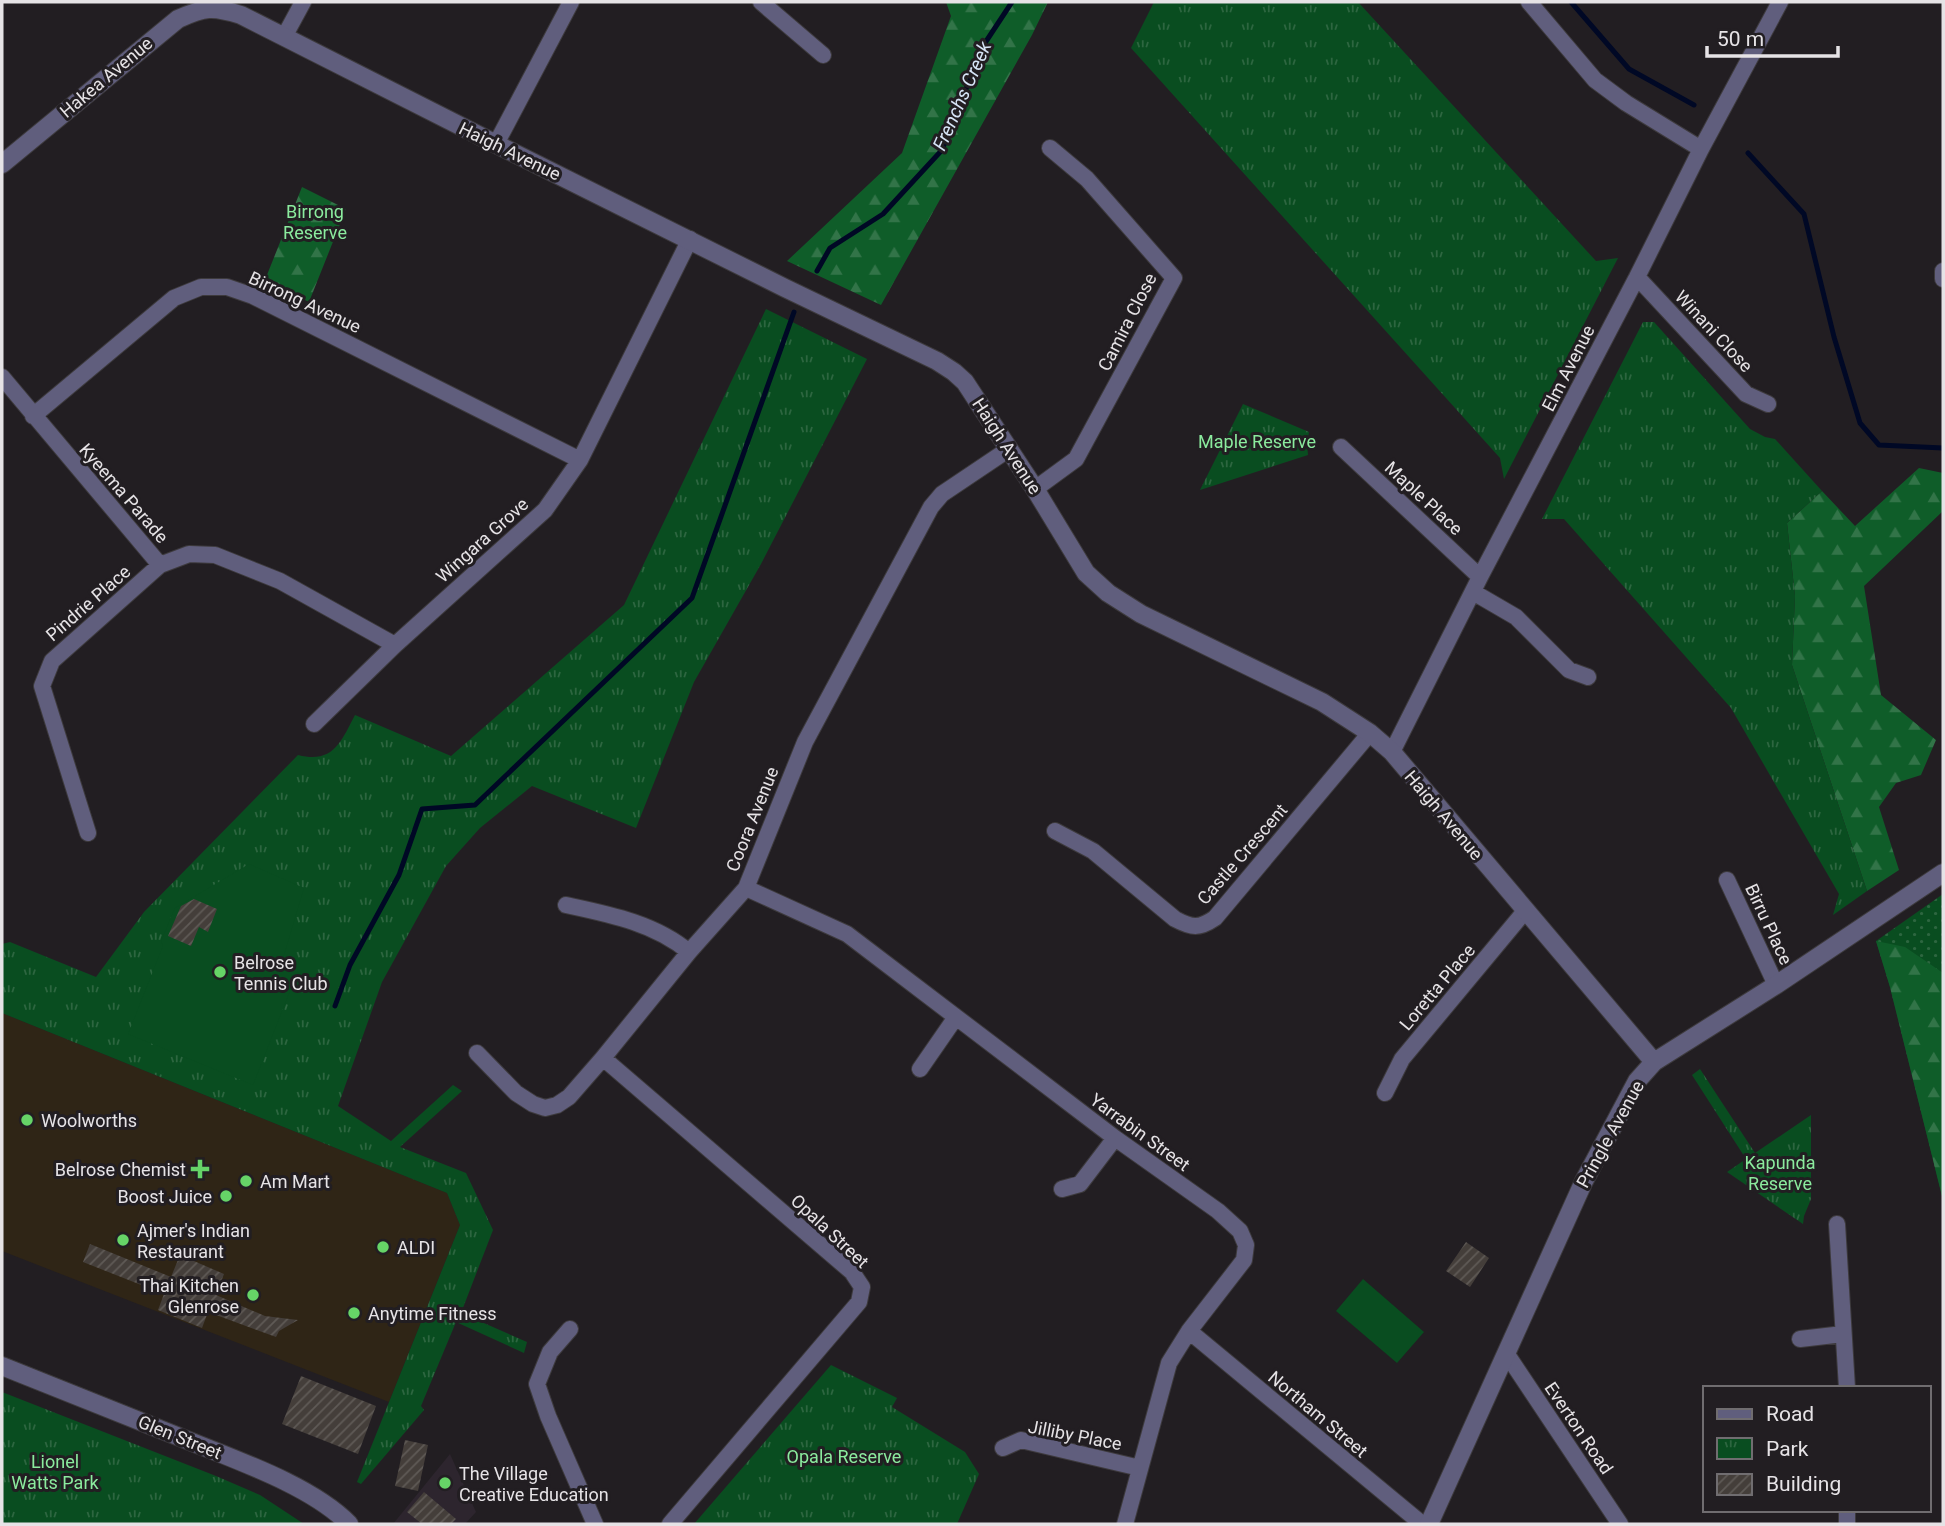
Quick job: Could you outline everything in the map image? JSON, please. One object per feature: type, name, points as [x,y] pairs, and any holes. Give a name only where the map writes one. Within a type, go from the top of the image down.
[{"type":"street","points":[[284,37],[303,2]]},
{"type":"street","points":[[496,144],[571,2]]},
{"type":"street","points":[[761,2],[823,55]]},
{"type":"street","points":[[1529,2],[1595,80],[1626,103],[1701,149]]},
{"type":"street","name":"Elm Avenue","points":[[1392,752],[1701,149],[1780,2]]},
{"type":"street","name":"Hakea Avenue","points":[[2,164],[189,8],[219,8]]},
{"type":"street","name":"Haigh Avenue","points":[[219,8],[241,15],[785,288],[915,350],[954,372],[965,382],[1086,573],[1108,593],[1141,614],[1322,702],[1370,733],[1392,752],[1654,1062]]},
{"type":"street","name":"Camira Close","points":[[1035,489],[1076,459],[1174,278],[1087,179],[1050,148]]},
{"type":"street","name":"Wingara Grove","points":[[314,724],[395,645],[545,509],[580,460],[690,239]]},
{"type":"street","points":[[1943,271],[1943,279]]},
{"type":"street","name":"Winani Close","points":[[1637,277],[1746,394],[1768,404]]},
{"type":"street","name":"Birrong Avenue","points":[[33,416],[174,298],[201,287],[227,287],[253,296],[580,460]]},
{"type":"street","name":"Kyeema Parade","points":[[2,377],[160,565],[189,554],[215,555],[280,581],[395,645]]},
{"type":"street","name":"Maple Place","points":[[1341,447],[1477,584],[1516,617],[1569,670],[1588,677]]},
{"type":"street","name":"Coora Avenue","points":[[477,1053],[516,1094],[533,1104],[545,1108],[557,1105],[569,1097],[689,952],[746,888],[805,742],[931,507],[942,495],[1009,449]]},
{"type":"street","name":"Pindrie Place","points":[[88,833],[42,686],[52,661],[160,565]]},
{"type":"street","name":"Castle Crescent","points":[[1055,831],[1093,851],[1175,919],[1189,926],[1205,925],[1215,918],[1370,733]]},
{"type":"street","name":"Pringle Avenue","points":[[1429,1524],[1584,1181],[1637,1081],[1654,1062],[1776,985],[1943,873]]},
{"type":"street","name":"Birru Place","points":[[1727,880],[1776,985]]},
{"type":"street","name":"Yarrabin Street","points":[[746,888],[847,934],[1115,1138],[1218,1211],[1240,1231],[1246,1245],[1244,1260],[1189,1331],[1169,1363],[1125,1524]]},
{"type":"street","points":[[566,905],[625,918],[676,941],[689,952]]},
{"type":"street","name":"Loretta Place","points":[[1385,1093],[1402,1059],[1525,911]]},
{"type":"street","points":[[920,1069],[956,1017]]},
{"type":"street","name":"Opala Street","points":[[603,1058],[852,1272],[862,1287],[859,1302],[670,1524]]},
{"type":"street","points":[[1062,1189],[1080,1184],[1115,1138]]},
{"type":"street","points":[[1837,1224],[1847,1386]]},
{"type":"street","points":[[570,1329],[550,1352],[537,1384],[595,1524]]},
{"type":"street","name":"Northam Street","points":[[1189,1331],[1422,1524]]},
{"type":"street","points":[[1800,1339],[1843,1334]]},
{"type":"street","name":"Everton Road","points":[[1506,1353],[1620,1524]]},
{"type":"street","name":"Glen Street","points":[[2,1366],[283,1481],[317,1499],[340,1514],[349,1524]]},
{"type":"street","name":"Jilliby Place","points":[[1003,1448],[1021,1440],[1140,1468]]},
{"type":"shaded area","points":[[2,1013],[447,1193],[460,1225],[389,1402],[2,1251]]},
{"type":"shaded area","name":"The Village Creative Education","points":[[450,1454],[476,1512],[465,1524],[393,1524]]},
{"type":"green space","points":[[946,2],[1048,2],[881,305],[787,261],[902,153],[951,16]]},
{"type":"green space","points":[[1154,2],[1358,2],[1596,261],[1618,258],[1504,479],[1500,458],[1131,48]]},
{"type":"green space","name":"Birrong Reserve","points":[[302,187],[346,209],[309,302],[265,280]]},
{"type":"green space","points":[[766,309],[867,359],[761,564],[694,682],[636,828],[532,786],[480,828],[446,866],[382,982],[338,1106],[391,1141],[453,1085],[462,1091],[400,1147],[466,1173],[493,1230],[461,1313],[527,1342],[524,1353],[456,1322],[421,1406],[424,1410],[361,1484],[357,1482],[460,1225],[447,1193],[2,1013],[2,944],[10,942],[96,977],[144,912],[298,755],[310,757],[328,753],[340,742],[355,715],[451,756],[624,605]]},
{"type":"green space","points":[[1643,322],[1654,322],[1750,429],[1775,439],[1822,491],[1787,523],[1795,596],[1792,665],[1867,891],[1833,915],[1839,894],[1731,708],[1564,519],[1542,519]]},
{"type":"green space","name":"Maple Reserve","points":[[1243,404],[1309,432],[1308,455],[1200,490]]},
{"type":"green space","points":[[1919,468],[1943,473],[1943,511],[1864,586],[1881,695],[1936,740],[1921,775],[1896,783],[1879,807],[1899,870],[1867,891],[1792,665],[1795,596],[1787,523],[1822,491],[1855,526]]},
{"type":"green space","name":"Belrose Tennis Club","points":[[249,864],[304,888],[281,965],[295,978],[253,1085],[128,1034],[175,908]]},
{"type":"green space","points":[[1943,894],[1943,1200],[1876,941]]},
{"type":"green space","points":[[1876,941],[1905,947],[1943,973],[1943,1200],[1890,987]]},
{"type":"green space","name":"Kapunda Reserve","points":[[1700,1069],[1755,1153],[1811,1115],[1811,1199],[1803,1224],[1727,1172],[1746,1159],[1692,1075]]},
{"type":"green space","points":[[1363,1279],[1424,1332],[1397,1363],[1336,1311]]},
{"type":"green space","name":"Opala Reserve","points":[[831,1365],[897,1398],[892,1407],[965,1452],[979,1474],[957,1524],[694,1524]]},
{"type":"green space","name":"Lionel Watts Park","points":[[2,1392],[260,1495],[304,1524],[2,1524]]},
{"type":"building","points":[[194,899],[217,909],[208,932],[199,927],[191,946],[168,936],[181,906]]},
{"type":"building","points":[[1466,1242],[1489,1258],[1470,1287],[1446,1271]]},
{"type":"building","points":[[90,1244],[171,1277],[180,1255],[224,1274],[216,1295],[265,1316],[298,1320],[279,1331],[276,1337],[208,1312],[202,1328],[158,1310],[164,1294],[83,1262]]},
{"type":"building","points":[[301,1376],[376,1406],[358,1454],[282,1424]]},
{"type":"building","points":[[405,1440],[428,1445],[418,1491],[395,1486]]},
{"type":"building","points":[[424,1492],[456,1519],[451,1524],[422,1524],[407,1512]]},
{"type":"waterway","name":"Frenchs Creek","points":[[817,271],[830,248],[883,214],[942,150],[983,46],[1012,2]]},
{"type":"waterway","points":[[1571,2],[1629,69],[1694,105]]},
{"type":"waterway","points":[[1748,153],[1804,214],[1834,337],[1860,423],[1879,445],[1943,448]]},
{"type":"waterway","points":[[335,1006],[350,965],[399,875],[422,809],[475,805],[692,598],[794,312]]},
{"type":"place","name":"Belrose Tennis Club","points":[[220,972]]},
{"type":"place","name":"Woolworths","points":[[27,1120]]},
{"type":"place","name":"Belrose Chemist","points":[[200,1169]]},
{"type":"place","name":"Am Mart","points":[[246,1181]]},
{"type":"place","name":"Boost Juice","points":[[226,1196]]},
{"type":"place","name":"Ajmer's Indian Restaurant","points":[[123,1240]]},
{"type":"place","name":"ALDI","points":[[383,1247]]},
{"type":"place","name":"Thai Kitchen Glenrose","points":[[253,1295]]},
{"type":"place","name":"Anytime Fitness","points":[[354,1313]]},
{"type":"place","name":"The Village Creative Education","points":[[445,1483]]}]
